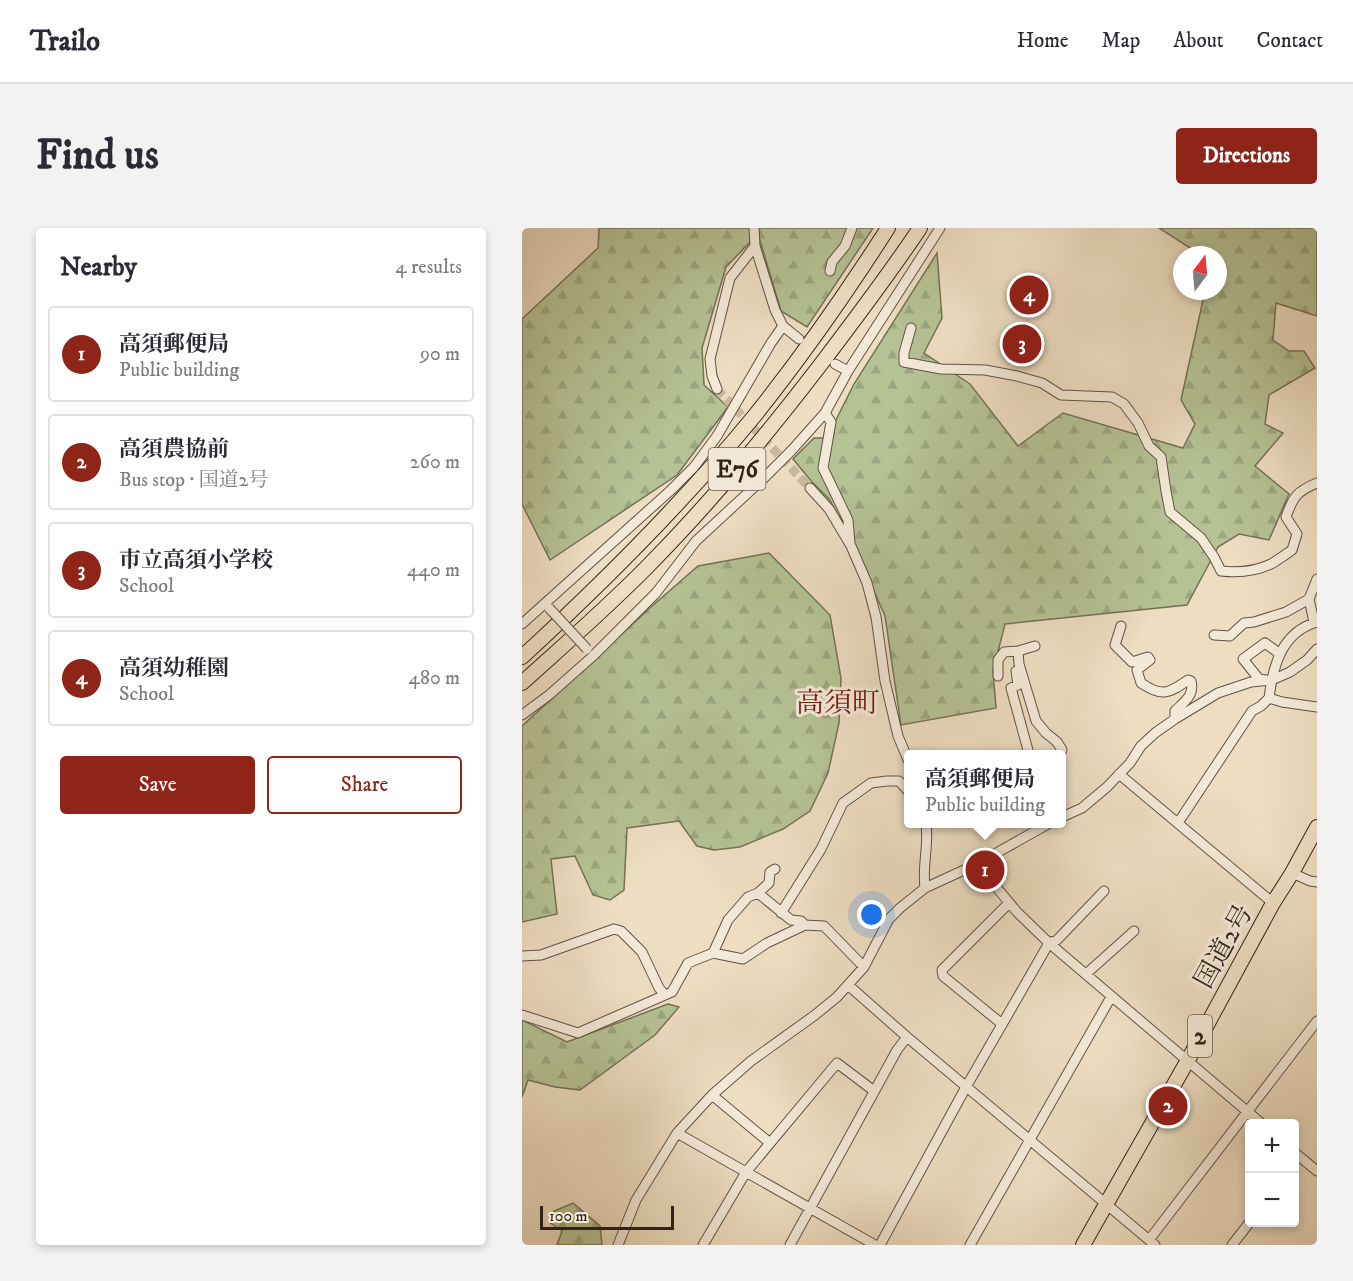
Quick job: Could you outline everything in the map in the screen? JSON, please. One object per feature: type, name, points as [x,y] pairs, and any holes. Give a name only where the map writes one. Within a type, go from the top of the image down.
[{"type":"highway","name":"E76","points":[[522,657],[632,552],[692,488],[756,413],[825,322],[888,228]]},
{"type":"highway","name":"E76","points":[[522,683],[591,622],[710,501],[844,335],[920,228]]},
{"type":"highway","name":"国道2号","points":[[1083,1245],[1317,827]]},
{"type":"street","points":[[754,228],[755,246],[775,310],[783,326],[799,339]]},
{"type":"street","points":[[830,271],[832,262],[845,246],[852,228]]},
{"type":"street","points":[[522,715],[549,695],[590,653],[656,593],[696,541],[764,478],[825,413],[848,371],[940,228]]},
{"type":"street","points":[[717,389],[712,376],[710,359],[730,278],[755,246]]},
{"type":"street","points":[[522,624],[546,606],[694,467],[717,436],[783,326]]},
{"type":"street","points":[[911,328],[904,353],[904,362],[941,369],[985,370],[1006,374],[1042,384],[1061,395],[1112,397],[1124,404],[1138,423],[1149,446],[1161,457],[1170,512],[1201,538],[1221,571],[1234,573],[1254,570],[1271,564],[1292,550],[1297,534],[1286,517],[1291,502],[1304,488],[1317,483]]},
{"type":"street","points":[[835,364],[848,371]]},
{"type":"street","points":[[825,413],[831,422],[823,468],[848,520],[851,546]]},
{"type":"street","points":[[810,488],[829,509],[851,546],[867,583],[876,617],[885,681],[898,736],[904,750]]},
{"type":"street","points":[[1178,823],[1252,711],[1269,698],[1283,646],[1296,632],[1316,622],[1310,599],[1317,579]]},
{"type":"street","points":[[1214,635],[1230,636],[1244,623],[1286,612],[1310,599]]},
{"type":"street","points":[[546,606],[590,653]]},
{"type":"street","points":[[1121,626],[1115,645],[1132,662],[1148,657],[1150,660],[1137,670],[1141,683],[1160,693],[1168,692],[1188,680],[1191,681],[1193,688],[1190,696],[1175,711],[1175,719]]},
{"type":"street","points":[[1272,680],[1259,679],[1243,660],[1265,643],[1280,654]]},
{"type":"street","points":[[998,676],[998,660],[1004,652],[1035,646]]},
{"type":"street","points":[[1066,815],[1082,808],[1107,787],[1130,763],[1141,746],[1175,719],[1218,693],[1251,682],[1272,680],[1290,672],[1307,660],[1317,649]]},
{"type":"street","points":[[1016,650],[1036,721],[1062,750]]},
{"type":"street","points":[[1016,650],[1018,685],[1011,688],[1028,750]]},
{"type":"street","points":[[1269,698],[1317,708]]},
{"type":"street","points":[[1020,726],[1036,721]]},
{"type":"street","points":[[1119,774],[1273,903]]},
{"type":"street","points":[[781,913],[821,849],[843,803],[871,783],[898,781],[904,786]]},
{"type":"street","points":[[925,888],[926,828]]},
{"type":"street","points":[[618,1245],[636,1200],[677,1133],[712,1095],[751,1061],[837,997],[864,967],[889,920],[900,908],[925,888],[977,864],[1041,828]]},
{"type":"street","points":[[977,864],[1009,903],[1049,943],[1257,1119]]},
{"type":"street","points":[[713,953],[728,920],[748,897],[769,883],[770,872],[775,869]]},
{"type":"street","points":[[1293,873],[1317,882]]},
{"type":"street","points":[[880,1245],[966,1087],[1049,943],[1057,940],[1104,891]]},
{"type":"street","points":[[758,892],[781,913],[791,920],[801,921],[805,926]]},
{"type":"street","points":[[1002,1024],[944,976],[942,970],[1009,903]]},
{"type":"street","points":[[522,1016],[578,1033],[672,992],[688,963],[713,953],[743,958],[767,943],[805,926],[824,926],[864,967]]},
{"type":"street","points":[[522,956],[542,955],[614,930],[621,931],[642,952],[659,988],[665,995]]},
{"type":"street","points":[[1086,974],[1134,931]]},
{"type":"street","points":[[848,984],[907,1037],[1152,1242],[1317,1021]]},
{"type":"street","points":[[970,1245],[1111,997]]},
{"type":"street","points":[[790,1245],[897,1050],[907,1037]]},
{"type":"street","points":[[703,1245],[738,1182],[837,1063],[874,1091]]},
{"type":"street","points":[[712,1095],[770,1143]]},
{"type":"street","points":[[677,1133],[874,1245]]},
{"type":"street","points":[[1299,1160],[1317,1171]]},
{"type":"street","points":[[1232,1245],[1246,1227]]},
{"type":"green space","points":[[599,228],[873,228],[807,327],[781,311],[758,234],[726,267],[702,348],[704,385],[728,407],[677,475],[550,560],[522,504],[522,319],[598,248]]},
{"type":"green space","points":[[1159,228],[1317,228],[1317,316],[1276,303],[1273,340],[1289,351],[1304,351],[1315,368],[1269,395],[1265,424],[1283,433],[1255,466],[1289,494],[1269,540],[1239,534],[1218,547],[1187,605],[1005,624],[993,671],[996,708],[901,725],[885,616],[854,546],[829,499],[793,459],[814,438],[833,438],[835,422],[854,384],[937,253],[942,318],[924,353],[970,384],[1018,446],[1063,413],[1183,448],[1195,424],[1181,400],[1203,300],[1227,300],[1227,246],[1187,246]]},
{"type":"green space","points":[[769,553],[830,615],[841,678],[839,723],[828,773],[810,811],[783,829],[740,847],[714,850],[697,846],[679,821],[627,828],[624,890],[610,900],[593,895],[575,856],[551,859],[557,914],[522,922],[522,726],[698,566]]},
{"type":"green space","points":[[668,1004],[679,1007],[655,1035],[580,1090],[528,1080],[522,1097],[522,1020],[567,1042]]},
{"type":"green space","points":[[573,1203],[600,1226],[602,1245],[557,1245],[562,1231],[549,1222],[554,1211]]},
{"type":"tunnel","points":[[717,389],[810,488]]},
{"type":"place","name":"高須幼稚園","points":[[1029,295]]},
{"type":"place","name":"市立高須小学校","points":[[1022,344]]},
{"type":"place","name":"高須郵便局","points":[[985,870]]},
{"type":"place","name":"高須農協前","points":[[1168,1106]]},
{"type":"district","name":"高須町","points":[[838,702]]}]
